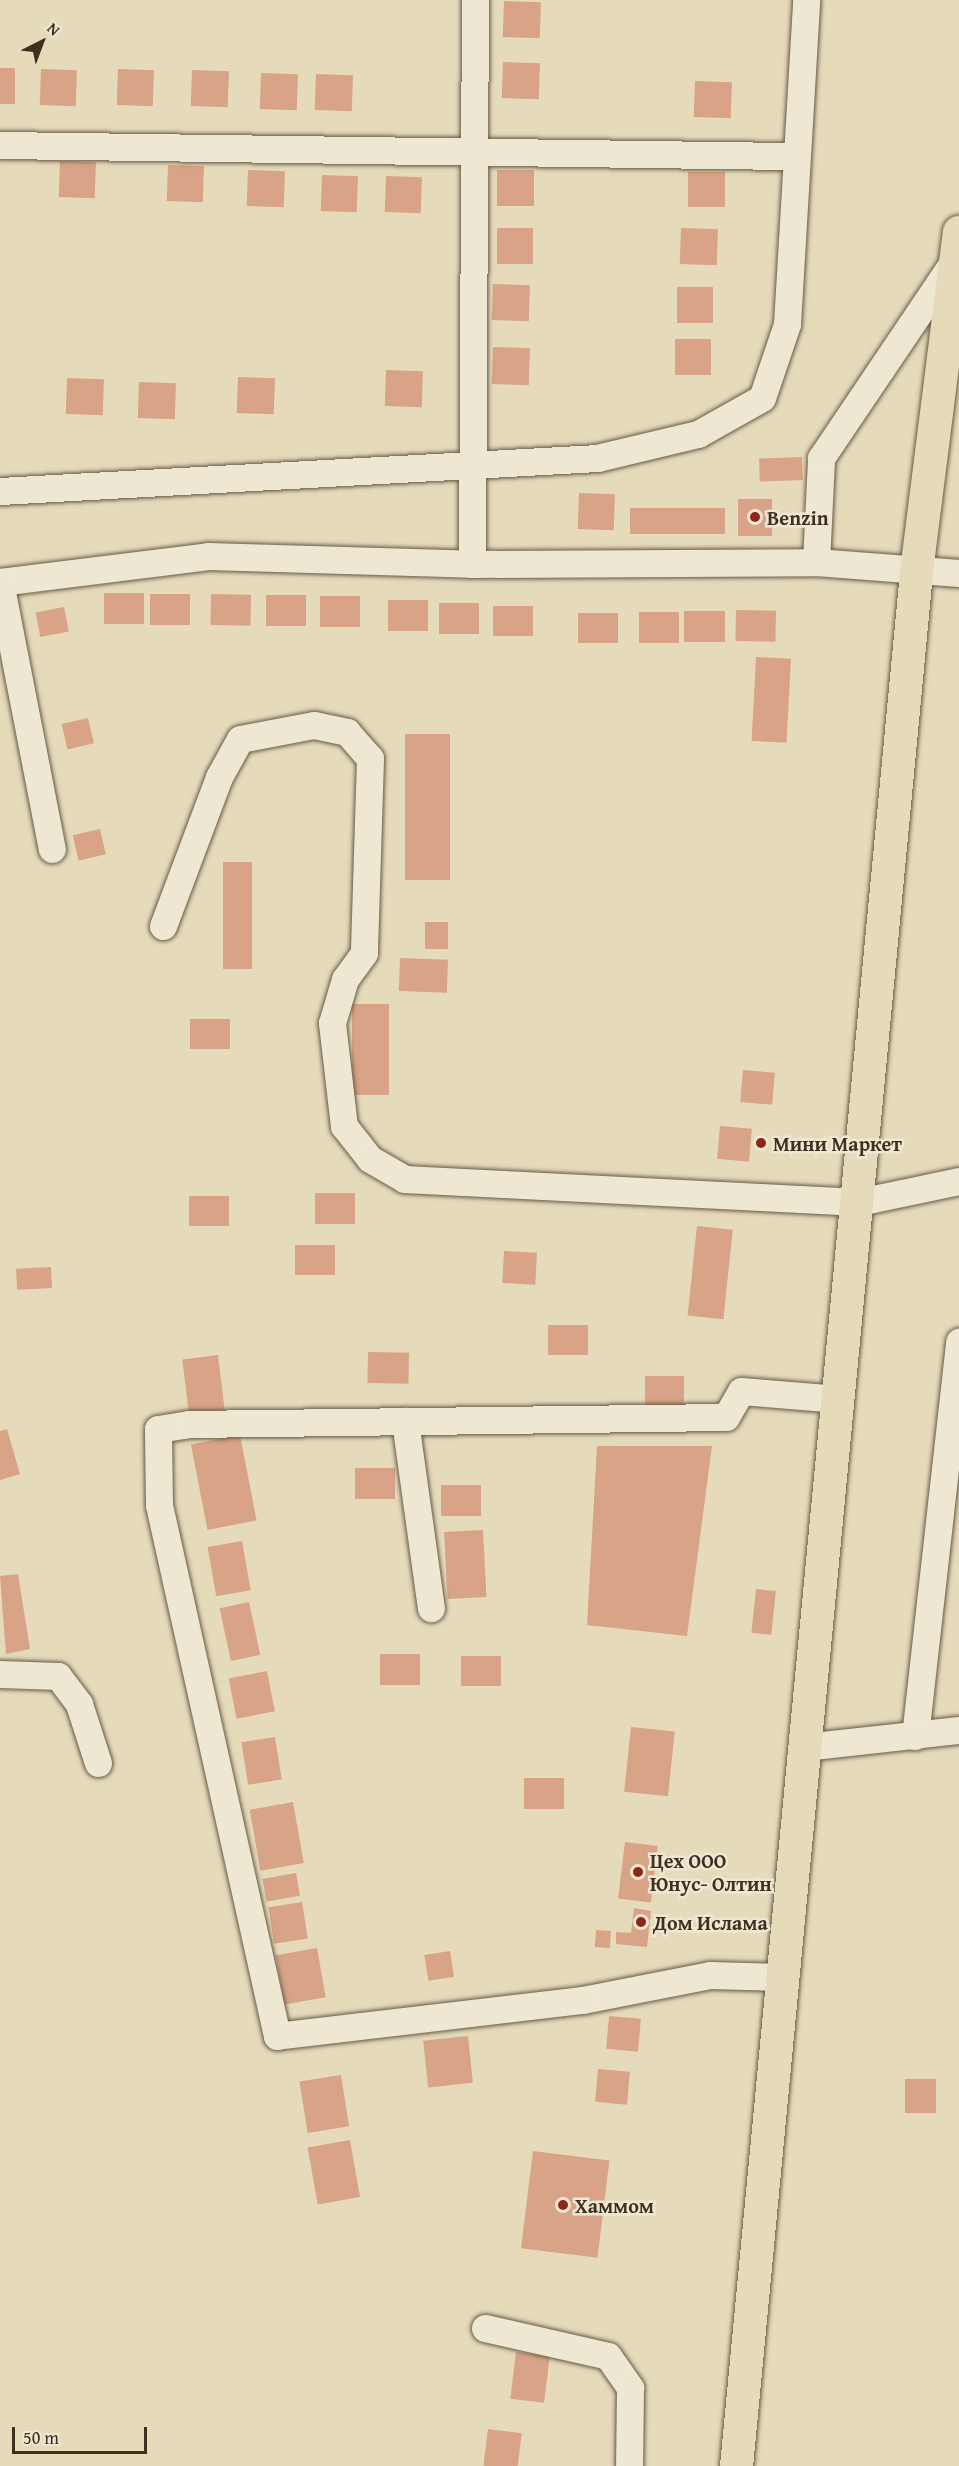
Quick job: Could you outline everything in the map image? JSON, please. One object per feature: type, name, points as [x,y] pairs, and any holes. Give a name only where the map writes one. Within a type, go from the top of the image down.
[{"type":"highway","points":[[736,2466],[804,1747],[859,1202],[916,571],[955,316],[958,245]]},
{"type":"street","points":[[472,564],[475,0]]},
{"type":"street","points":[[0,491],[597,458],[698,434],[762,398],[787,324],[792,156],[806,0]]},
{"type":"street","points":[[0,145],[792,156]]},
{"type":"street","points":[[816,562],[821,458],[958,245]]},
{"type":"street","points":[[52,849],[0,582],[208,556],[472,564],[816,562],[959,573]]},
{"type":"street","points":[[163,926],[219,777],[240,739],[314,725],[347,732],[370,758],[364,953],[345,979],[332,1023],[344,1126],[370,1159],[404,1179],[859,1202],[959,1182]]},
{"type":"street","points":[[915,1736],[959,1341]]},
{"type":"street","points":[[782,1977],[710,1975],[582,2000],[277,2036],[159,1505],[158,1429],[189,1424],[726,1417],[741,1390],[839,1399]]},
{"type":"street","points":[[405,1421],[431,1608]]},
{"type":"street","points":[[0,1674],[58,1676],[79,1704],[98,1763]]},
{"type":"street","points":[[804,1747],[959,1730]]},
{"type":"street","points":[[485,2328],[608,2355],[630,2388],[628,2466]]},
{"type":"building","points":[[504,1],[541,2],[540,38],[503,37]]},
{"type":"building","points":[[503,62],[540,63],[539,99],[502,98]]},
{"type":"building","points":[[0,68],[15,68],[15,104],[0,104]]},
{"type":"building","points":[[41,69],[77,70],[76,106],[40,105]]},
{"type":"building","points":[[118,69],[154,70],[153,106],[117,105]]},
{"type":"building","points":[[192,70],[229,71],[228,107],[191,106]]},
{"type":"building","points":[[261,73],[298,74],[297,110],[260,109]]},
{"type":"building","points":[[316,74],[353,75],[352,111],[315,110]]},
{"type":"building","points":[[695,81],[732,82],[731,118],[694,117]]},
{"type":"building","points":[[60,161],[96,162],[95,198],[59,197]]},
{"type":"building","points":[[168,165],[204,166],[203,202],[167,201]]},
{"type":"building","points":[[248,170],[285,171],[284,207],[247,206]]},
{"type":"building","points":[[497,170],[534,170],[534,206],[497,206]]},
{"type":"building","points":[[688,172],[725,172],[725,207],[688,207]]},
{"type":"building","points":[[322,175],[358,176],[357,212],[321,211]]},
{"type":"building","points":[[386,176],[422,177],[421,213],[385,212]]},
{"type":"building","points":[[497,228],[533,228],[533,264],[497,264]]},
{"type":"building","points":[[681,228],[718,229],[717,265],[680,264]]},
{"type":"building","points":[[493,284],[530,285],[529,321],[492,320]]},
{"type":"building","points":[[677,287],[713,287],[713,323],[677,323]]},
{"type":"building","points":[[675,339],[711,339],[711,375],[675,375]]},
{"type":"building","points":[[493,347],[530,348],[529,385],[492,384]]},
{"type":"building","points":[[386,370],[423,371],[422,407],[385,406]]},
{"type":"building","points":[[238,377],[275,378],[274,414],[237,413]]},
{"type":"building","points":[[67,378],[104,379],[103,415],[66,414]]},
{"type":"building","points":[[139,382],[176,383],[175,419],[138,418]]},
{"type":"building","points":[[802,457],[803,480],[760,481],[759,459]]},
{"type":"building","points":[[579,493],[615,494],[614,530],[578,529]]},
{"type":"building","name":"Benzin","points":[[738,499],[772,499],[772,536],[738,536]]},
{"type":"building","points":[[630,508],[725,508],[725,534],[630,534]]},
{"type":"building","points":[[104,593],[144,593],[144,624],[104,624]]},
{"type":"building","points":[[150,594],[190,594],[190,625],[150,625]]},
{"type":"building","points":[[211,594],[251,595],[250,626],[210,625]]},
{"type":"building","points":[[266,595],[306,595],[306,626],[266,626]]},
{"type":"building","points":[[320,596],[360,596],[360,627],[320,627]]},
{"type":"building","points":[[388,600],[428,600],[428,631],[388,631]]},
{"type":"building","points":[[439,603],[479,603],[479,634],[439,634]]},
{"type":"building","points":[[493,606],[533,606],[533,636],[493,636]]},
{"type":"building","points":[[64,607],[69,632],[40,637],[36,613]]},
{"type":"building","points":[[736,610],[776,611],[775,642],[735,641]]},
{"type":"building","points":[[684,611],[725,611],[725,642],[684,642]]},
{"type":"building","points":[[639,612],[679,612],[679,643],[639,643]]},
{"type":"building","points":[[578,613],[618,613],[618,643],[578,643]]},
{"type":"building","points":[[756,657],[791,659],[787,743],[752,741]]},
{"type":"building","points":[[88,718],[94,743],[68,749],[62,724]]},
{"type":"building","points":[[405,734],[450,734],[450,880],[405,880]]},
{"type":"building","points":[[100,829],[106,854],[79,861],[73,835]]},
{"type":"building","points":[[223,862],[252,862],[252,969],[223,969]]},
{"type":"building","points":[[425,922],[448,922],[448,949],[425,949]]},
{"type":"building","points":[[400,958],[448,960],[447,993],[399,991]]},
{"type":"building","points":[[352,1004],[389,1004],[389,1095],[352,1095]]},
{"type":"building","points":[[190,1019],[230,1019],[230,1049],[190,1049]]},
{"type":"building","points":[[743,1070],[775,1073],[772,1105],[740,1102]]},
{"type":"building","points":[[720,1126],[752,1129],[749,1162],[717,1159]]},
{"type":"building","points":[[315,1193],[355,1193],[355,1224],[315,1224]]},
{"type":"building","points":[[189,1196],[229,1196],[229,1226],[189,1226]]},
{"type":"building","points":[[697,1226],[733,1230],[723,1319],[688,1316]]},
{"type":"building","points":[[295,1245],[335,1245],[335,1275],[295,1275]]},
{"type":"building","points":[[504,1251],[537,1253],[535,1285],[502,1283]]},
{"type":"building","points":[[51,1267],[52,1288],[17,1290],[16,1269]]},
{"type":"building","points":[[548,1325],[588,1325],[588,1355],[548,1355]]},
{"type":"building","points":[[368,1352],[409,1353],[408,1384],[367,1383]]},
{"type":"building","points":[[218,1355],[225,1410],[189,1414],[182,1359]]},
{"type":"building","points":[[645,1376],[684,1376],[684,1406],[645,1406]]},
{"type":"building","points":[[7,1429],[20,1474],[0,1480],[0,1431]]},
{"type":"building","points":[[240,1435],[257,1520],[208,1530],[191,1445]]},
{"type":"building","points":[[597,1446],[712,1446],[687,1636],[587,1625]]},
{"type":"building","points":[[355,1468],[395,1468],[395,1499],[355,1499]]},
{"type":"building","points":[[441,1485],[481,1485],[481,1516],[441,1516]]},
{"type":"building","points":[[483,1530],[487,1597],[448,1599],[444,1532]]},
{"type":"building","points":[[242,1541],[251,1590],[216,1596],[208,1547]]},
{"type":"building","points":[[18,1574],[30,1649],[6,1654],[0,1576]]},
{"type":"building","points":[[756,1589],[776,1591],[771,1635],[751,1633]]},
{"type":"building","points":[[249,1602],[260,1655],[231,1661],[220,1608]]},
{"type":"building","points":[[380,1654],[420,1654],[420,1685],[380,1685]]},
{"type":"building","points":[[461,1656],[501,1656],[501,1686],[461,1686]]},
{"type":"building","points":[[267,1671],[275,1711],[237,1719],[229,1678]]},
{"type":"building","points":[[631,1727],[675,1732],[668,1796],[624,1792]]},
{"type":"building","points":[[275,1737],[282,1779],[248,1785],[241,1742]]},
{"type":"building","points":[[524,1778],[564,1778],[564,1809],[524,1809]]},
{"type":"building","points":[[293,1802],[304,1863],[260,1871],[250,1810]]},
{"type":"building","name":"Цех ООО Юнус- Олтин","points":[[625,1842],[658,1846],[651,1903],[618,1899]]},
{"type":"building","points":[[296,1873],[300,1896],[267,1902],[263,1879]]},
{"type":"building","points":[[302,1902],[308,1939],[274,1944],[268,1907]]},
{"type":"building","name":"Дом Ислама","points":[[634,1908],[651,1911],[647,1947],[616,1944],[616,1932],[631,1933]]},
{"type":"building","points":[[596,1930],[611,1931],[610,1948],[595,1947]]},
{"type":"building","points":[[317,1948],[326,1997],[284,2005],[276,1955]]},
{"type":"building","points":[[450,1951],[454,1977],[428,1981],[424,1955]]},
{"type":"building","points":[[609,2016],[641,2019],[638,2052],[606,2049]]},
{"type":"building","points":[[468,2036],[473,2083],[428,2087],[423,2041]]},
{"type":"building","points":[[598,2069],[630,2072],[627,2105],[595,2102]]},
{"type":"building","points":[[341,2075],[349,2126],[308,2133],[300,2082]]},
{"type":"building","points":[[905,2079],[936,2079],[936,2113],[905,2113]]},
{"type":"building","points":[[350,2140],[360,2197],[318,2205],[308,2147]]},
{"type":"building","name":"Хаммом","points":[[533,2151],[609,2160],[597,2258],[521,2248]]},
{"type":"building","points":[[516,2352],[550,2356],[544,2403],[510,2399]]},
{"type":"building","points":[[488,2429],[522,2433],[518,2466],[483,2466]]},
{"type":"place","name":"Benzin","points":[[755,517]]},
{"type":"place","name":"Мини Маркет","points":[[761,1143]]},
{"type":"place","name":"Цех ООО Юнус- Олтин","points":[[638,1872]]},
{"type":"place","name":"Дом Ислама","points":[[641,1922]]},
{"type":"place","name":"Хаммом","points":[[563,2205]]}]
